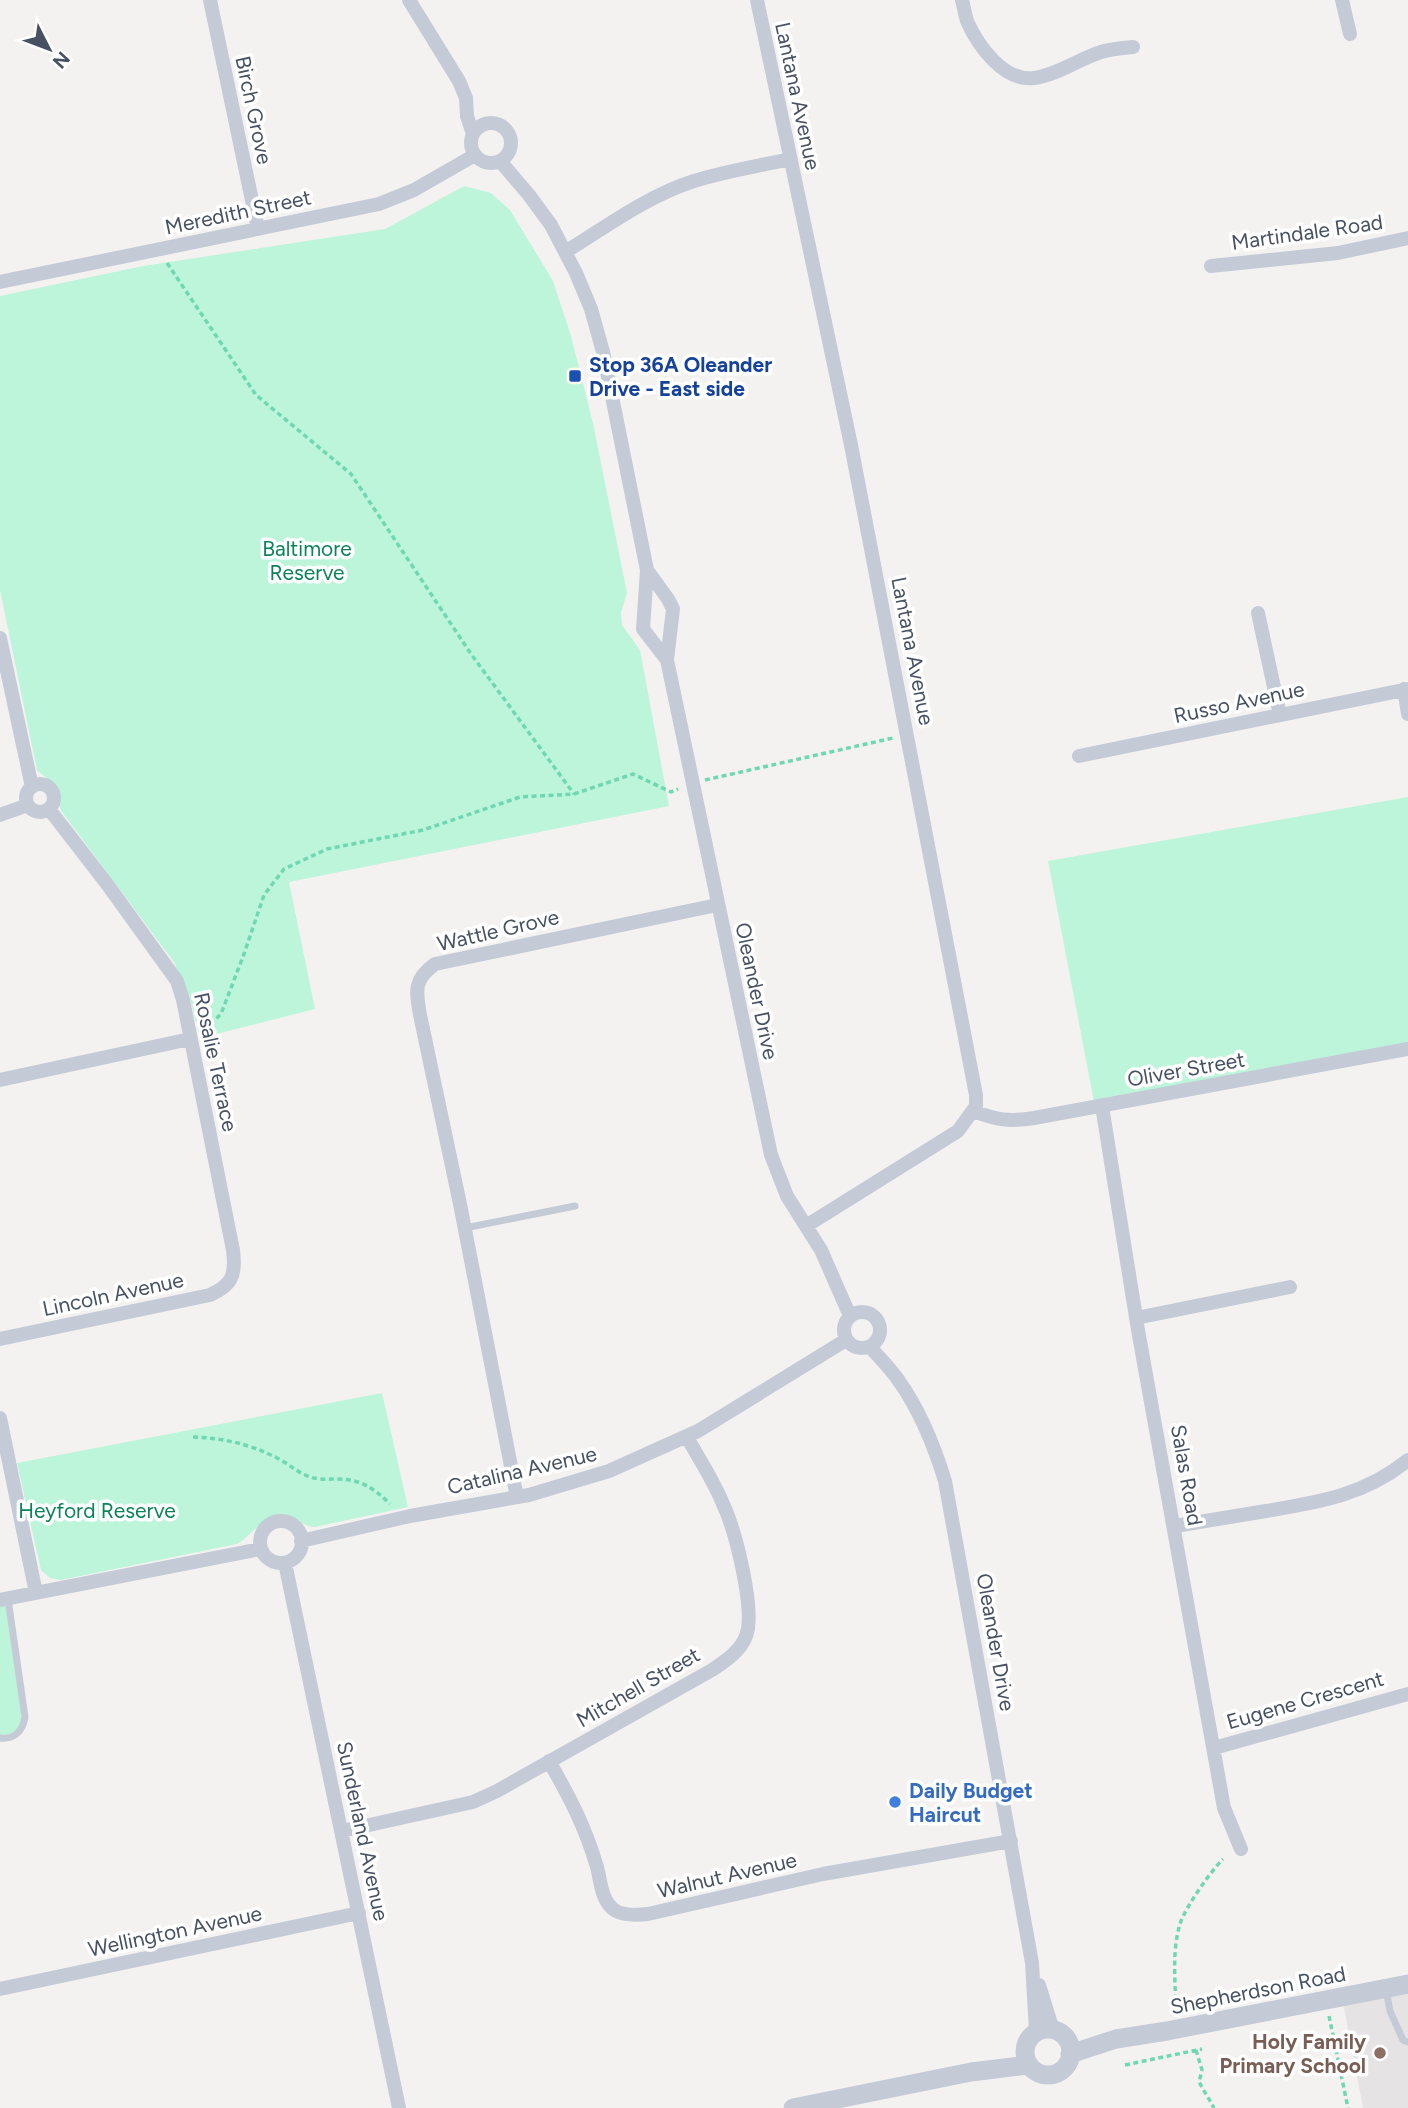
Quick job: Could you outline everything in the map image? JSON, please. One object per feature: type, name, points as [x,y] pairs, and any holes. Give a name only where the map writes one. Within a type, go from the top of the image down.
[{"type":"street","name":"Birch Grove","points":[[210,0],[258,229]]},
{"type":"street","points":[[409,0],[454,71],[466,98],[490,123]]},
{"type":"street","name":"Lantana Avenue","points":[[757,0],[851,444],[908,735],[972,1066],[976,1095],[973,1111]]},
{"type":"street","points":[[962,0],[967,21],[985,51],[998,65],[1020,78],[1041,77],[1102,51],[1133,47]]},
{"type":"street","points":[[1342,0],[1350,34]]},
{"type":"street","points":[[466,98],[467,116],[473,134],[471,144],[475,155],[485,162],[500,161],[511,147],[505,128],[490,123],[483,124],[473,134]]},
{"type":"street","name":"Meredith Street","points":[[0,282],[387,202],[441,176],[475,155]]},
{"type":"street","points":[[565,252],[665,192],[695,181],[790,159]]},
{"type":"street","name":"Oleander Drive","points":[[500,161],[551,225],[591,309],[603,352],[647,570],[643,629],[667,660]]},
{"type":"street","name":"Martindale Road","points":[[1211,266],[1338,253],[1408,238]]},
{"type":"street","name":"Oleander Drive","points":[[647,570],[673,609],[667,660],[771,1155],[788,1196],[821,1250],[850,1316]]},
{"type":"street","points":[[1258,612],[1280,715]]},
{"type":"street","points":[[0,638],[32,787]]},
{"type":"street","points":[[1406,689],[1408,714]]},
{"type":"street","name":"Russo Avenue","points":[[1079,756],[1406,689]]},
{"type":"street","points":[[43,784],[52,790],[54,800],[49,809],[39,812],[28,804],[26,796],[32,787],[43,784]]},
{"type":"street","points":[[0,815],[28,804]]},
{"type":"street","name":"Rosalie Terrace","points":[[49,809],[177,981],[233,1250],[234,1272],[230,1280]]},
{"type":"street","name":"Wattle Grove","points":[[517,1497],[416,994],[418,983],[425,971],[435,964],[717,905]]},
{"type":"street","points":[[0,1080],[190,1038]]},
{"type":"street","name":"Oliver Street","points":[[973,1111],[995,1119],[1013,1121],[1408,1049]]},
{"type":"street","name":"Salas Road","points":[[1102,1106],[1136,1318],[1224,1808],[1241,1849]]},
{"type":"street","points":[[806,1226],[958,1131],[973,1111]]},
{"type":"street","name":"Lincoln Avenue","points":[[0,1339],[210,1295],[219,1291],[230,1280]]},
{"type":"street","points":[[1136,1318],[1290,1287]]},
{"type":"street","points":[[864,1312],[876,1318],[880,1333],[878,1340],[870,1347],[859,1349],[846,1340],[844,1327],[850,1316],[864,1312]]},
{"type":"street","name":"Catalina Avenue","points":[[302,1541],[410,1516],[517,1497],[610,1471],[687,1437],[846,1340]]},
{"type":"street","name":"Oleander Drive","points":[[870,1347],[898,1380],[919,1412],[933,1443],[945,1481],[1032,1964],[1057,2039]]},
{"type":"street","points":[[0,1418],[36,1592]]},
{"type":"street","name":"Mitchell Street","points":[[342,1831],[473,1802],[712,1670],[736,1651],[747,1634],[749,1611],[737,1547],[723,1504],[687,1437]]},
{"type":"street","points":[[1175,1526],[1325,1502],[1362,1489],[1392,1473],[1408,1460]]},
{"type":"street","points":[[280,1521],[295,1526],[302,1541],[296,1556],[285,1563],[266,1558],[260,1549],[261,1534],[273,1522],[280,1521]]},
{"type":"street","points":[[4,1600],[260,1549]]},
{"type":"street","name":"Sunderland Avenue","points":[[285,1563],[400,2108]]},
{"type":"street","name":"Eugene Crescent","points":[[1214,1748],[1408,1693]]},
{"type":"street","name":"Walnut Avenue","points":[[549,1761],[578,1812],[592,1850],[605,1899],[616,1911],[623,1913],[648,1914],[823,1874],[1011,1841]]},
{"type":"street","name":"Wellington Avenue","points":[[0,1989],[359,1913]]},
{"type":"street","name":"Shepherdson Road","points":[[1057,2039],[1102,2036],[1116,2039],[1408,1984]]},
{"type":"street","points":[[1030,2036],[1057,2039],[1070,2059],[1058,2073],[1051,2075],[1032,2069],[1026,2057],[1030,2036]]},
{"type":"street","points":[[793,2108],[971,2072],[998,2059],[1026,2057]]},
{"type":"lane","points":[[465,1228],[576,1206]]},
{"type":"lane","points":[[0,1738],[9,1739],[20,1732],[25,1717],[4,1600]]},
{"type":"lane","points":[[1385,1989],[1396,2028],[1403,2040],[1408,2042]]},
{"type":"path","points":[[158,250],[256,395],[351,474],[471,654],[574,794]]},
{"type":"path","points":[[190,1038],[209,1027],[221,1014],[264,895],[284,869],[327,849],[423,830],[520,797],[574,794],[633,774],[671,792],[693,783],[908,735]]},
{"type":"path","points":[[193,1437],[252,1446],[284,1462],[302,1475],[315,1479],[354,1480],[367,1484],[390,1504]]},
{"type":"path","points":[[1176,2008],[1175,1962],[1180,1923],[1201,1886],[1223,1859]]},
{"type":"path","points":[[1326,2000],[1348,2108]]},
{"type":"path","points":[[1125,2065],[1199,2050],[1202,2070],[1199,2082],[1214,2108]]},
{"type":"shaded area","name":"Holy Family Primary School","points":[[1408,1984],[1408,2108],[1363,2108],[1342,1997]]},
{"type":"green space","name":"Baltimore Reserve","points":[[464,186],[491,193],[510,210],[553,281],[571,336],[593,423],[627,593],[621,612],[622,625],[640,650],[669,806],[289,882],[315,1009],[200,1038],[190,999],[174,962],[62,812],[56,787],[37,770],[0,590],[0,296],[143,266],[385,229]]},
{"type":"green space","points":[[1408,797],[1408,1049],[1095,1107],[1048,861]]},
{"type":"green space","name":"Heyford Reserve","points":[[382,1393],[408,1507],[315,1527],[289,1517],[274,1517],[237,1544],[61,1580],[50,1578],[41,1570],[17,1463]]},
{"type":"green space","points":[[8,1599],[24,1712],[20,1732],[0,1738],[0,1600]]},
{"type":"place","name":"Stop 36A Oleander Drive - East side","points":[[575,376]]},
{"type":"place","name":"Daily Budget Haircut","points":[[895,1802]]},
{"type":"place","name":"Holy Family Primary School","points":[[1380,2053]]}]
